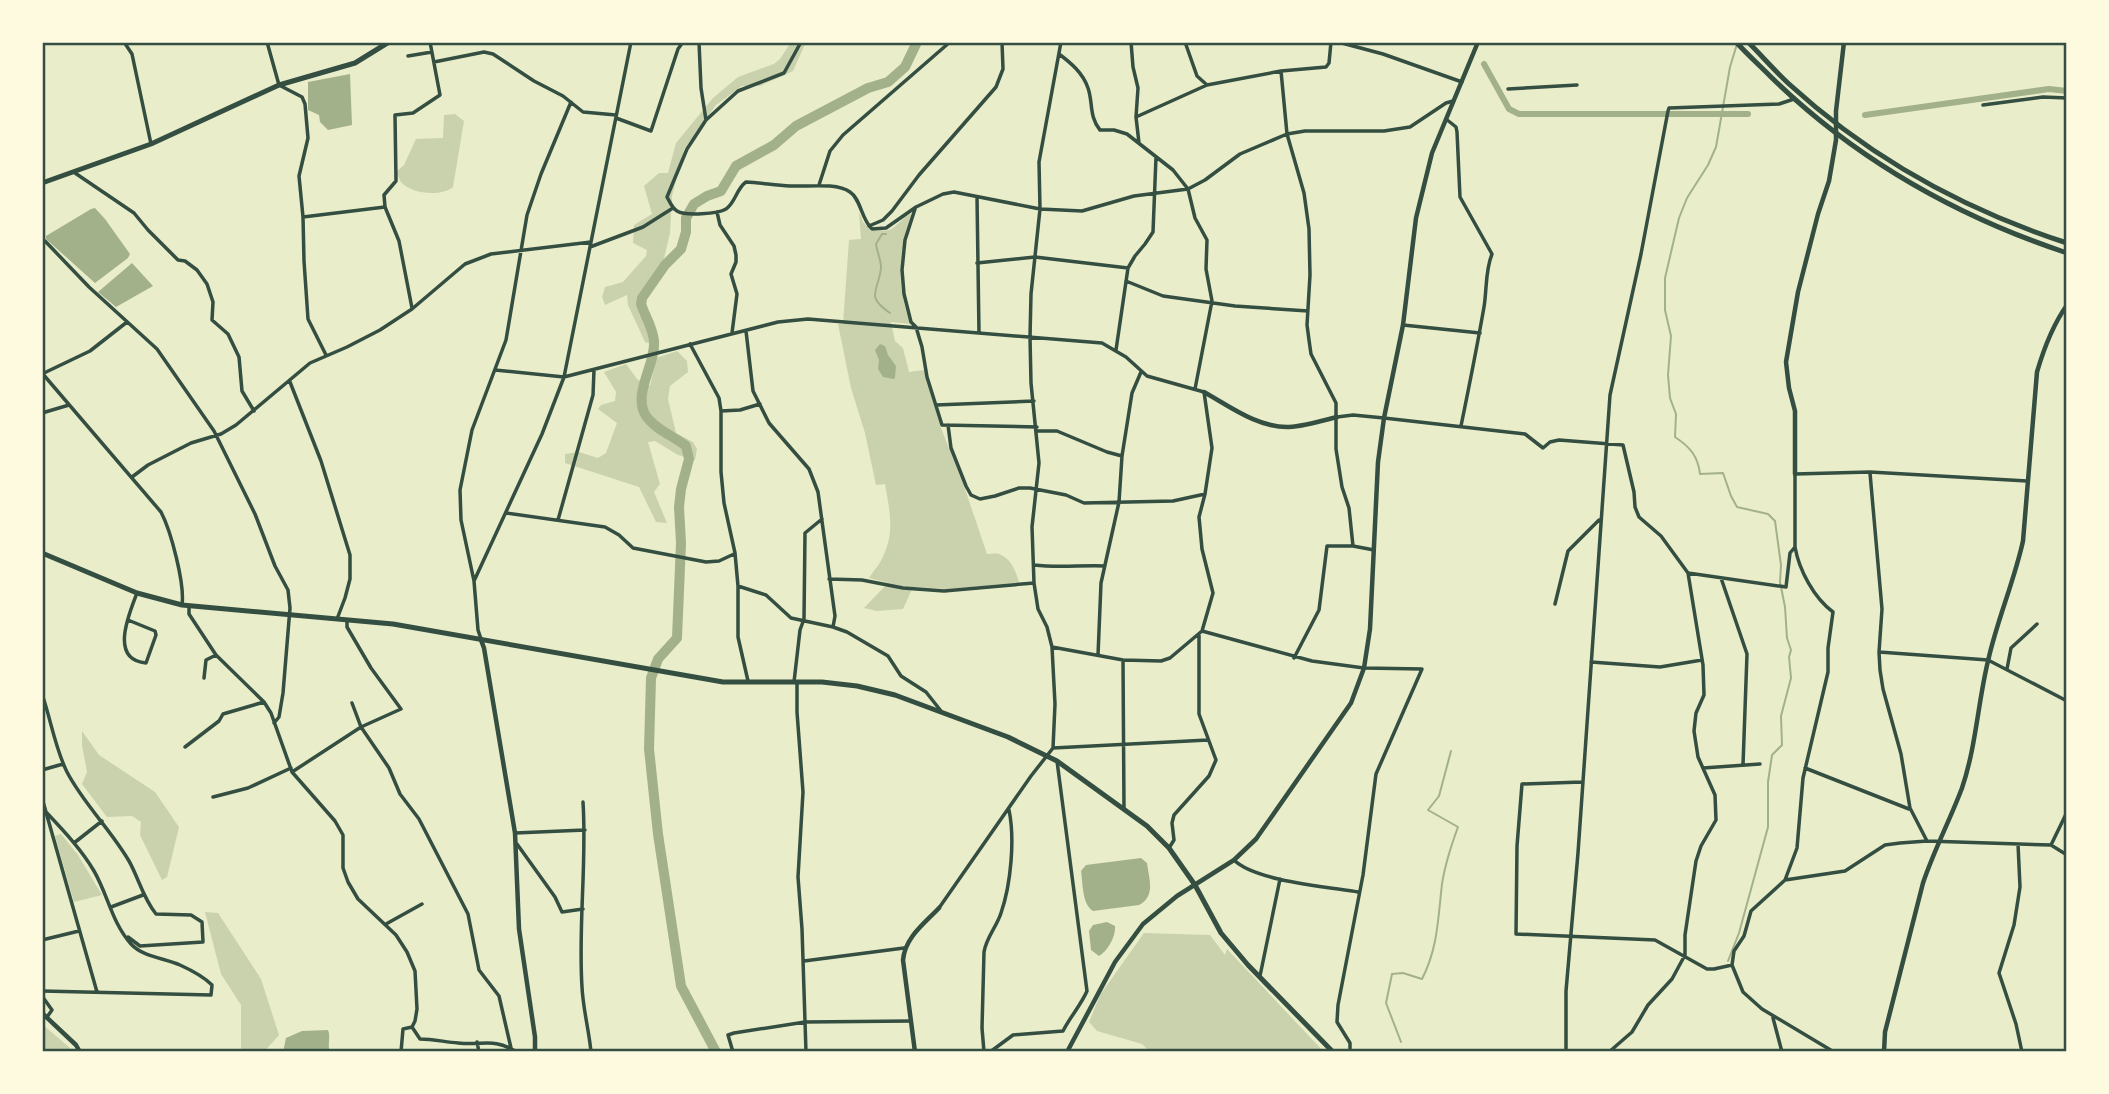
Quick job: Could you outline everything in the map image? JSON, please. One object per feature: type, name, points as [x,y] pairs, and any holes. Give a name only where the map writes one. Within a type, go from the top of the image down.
[{"type":"main road","points":[[44,182],[151,144],[279,85],[345,67],[362,60],[379,45],[389,42]]},
{"type":"main road","points":[[1736,42],[1794,99],[1835,133],[1906,181],[1988,224],[2067,253]]},
{"type":"main road","points":[[1748,42],[1789,84],[1835,121],[1931,186],[2026,229],[2067,243]]},
{"type":"main road","points":[[42,553],[137,593],[185,606],[404,625],[723,682],[796,682],[858,686],[895,695],[1008,737],[1057,761],[1147,825],[1169,848],[1195,885],[1221,933],[1333,1052]]},
{"type":"street","points":[[124,42],[132,54],[151,144]]},
{"type":"street","points":[[267,42],[279,85],[302,97],[304,104],[308,138],[299,176],[303,261],[309,319],[326,355]]},
{"type":"street","points":[[412,309],[399,241],[385,208],[385,193],[396,181],[395,115],[413,113],[440,95],[430,42]]},
{"type":"street","points":[[474,580],[556,402],[564,377],[631,42]]},
{"type":"street","points":[[434,62],[484,52],[493,54],[583,112],[616,117],[651,131],[683,42]]},
{"type":"street","points":[[699,42],[701,88],[706,120]]},
{"type":"street","points":[[801,42],[784,73],[738,91],[706,120],[687,149],[667,197],[679,213],[725,210],[746,182],[793,187],[819,185],[849,191],[855,198],[864,221],[872,229],[887,228],[916,207],[943,194],[954,192],[1040,209],[1082,211],[1134,196],[1188,189],[1240,154],[1287,134],[1305,131],[1384,131],[1410,127],[1453,101]]},
{"type":"street","points":[[819,185],[831,151],[843,135],[950,42]]},
{"type":"street","points":[[869,226],[892,211],[919,175],[996,87],[1003,69],[1002,42]]},
{"type":"street","points":[[1054,748],[1052,647],[1047,627],[1038,609],[1034,583],[1031,527],[1039,463],[1030,337],[1031,294],[1040,209],[1039,162],[1061,42]]},
{"type":"street","points":[[1131,42],[1138,88],[1136,117],[1139,143]]},
{"type":"street","points":[[1185,42],[1197,76],[1207,85]]},
{"type":"street","points":[[1136,117],[1207,85],[1280,71],[1326,67],[1329,63],[1331,42]]},
{"type":"street","points":[[1338,42],[1383,54],[1462,82]]},
{"type":"street","points":[[1068,1052],[1115,962],[1143,924],[1168,903],[1234,860],[1256,839],[1351,704],[1363,667],[1370,629],[1378,461],[1403,325],[1416,218],[1430,160],[1478,42]]},
{"type":"street","points":[[1834,1052],[1773,1018],[1743,992],[1732,965],[1734,951],[1744,936],[1751,911],[1785,880],[1797,848],[1803,778],[1828,672],[1832,612],[1811,586],[1795,547],[1795,411],[1786,362],[1798,292],[1829,181],[1844,42]]},
{"type":"street","points":[[408,56],[432,52]]},
{"type":"street","points":[[1059,54],[1075,66],[1082,76],[1088,89],[1093,122],[1100,130],[1127,134],[1173,170],[1188,189],[1195,218],[1207,240],[1206,269],[1212,301],[1195,389]]},
{"type":"street","points":[[1280,71],[1287,134],[1304,193],[1309,229],[1307,325],[1311,354],[1336,403],[1336,449],[1342,487],[1349,509],[1353,546]]},
{"type":"street","points":[[1508,89],[1577,85]]},
{"type":"street","points":[[1983,106],[2043,97],[2067,98]]},
{"type":"street","points":[[1566,1052],[1566,991],[1610,395],[1668,111],[1669,108],[1784,104],[1794,99]]},
{"type":"street","points":[[535,1052],[520,929],[515,833],[484,648],[478,631],[474,580],[461,520],[460,490],[472,430],[506,340],[527,215],[570,102]]},
{"type":"street","points":[[1447,119],[1456,127],[1457,132],[1462,202],[1492,254],[1485,280],[1486,291],[1461,426]]},
{"type":"street","points":[[1116,350],[1128,268],[1153,232],[1156,157]]},
{"type":"street","points":[[74,172],[134,213],[178,260],[185,261],[197,270],[210,293],[212,320],[228,334],[239,357],[242,391],[254,411]]},
{"type":"street","points":[[42,174],[44,182]]},
{"type":"street","points":[[977,197],[979,333]]},
{"type":"street","points":[[916,207],[905,240],[902,270],[904,294],[911,322],[916,327],[942,425],[1057,431],[1122,456]]},
{"type":"street","points":[[303,217],[385,208]]},
{"type":"street","points":[[590,247],[643,227],[673,208]]},
{"type":"street","points":[[717,212],[720,225],[734,246],[736,255],[731,274],[737,294],[733,333]]},
{"type":"street","points":[[42,243],[45,242],[89,288],[157,349],[216,435],[255,514],[275,566],[288,590],[290,615],[283,693],[279,717],[274,723]]},
{"type":"street","points":[[132,477],[148,465],[191,443],[236,425],[310,363],[380,330],[412,309],[465,264],[491,254],[591,242]]},
{"type":"street","points":[[977,263],[1035,257],[1128,268]]},
{"type":"street","points":[[1126,281],[1163,296],[1235,306],[1308,311]]},
{"type":"street","points":[[1884,1052],[1885,1032],[1923,883],[1962,787],[1988,660],[2019,561],[2037,372],[2052,328],[2066,307]]},
{"type":"street","points":[[495,370],[564,377],[778,322],[808,318],[1102,343],[1116,350],[1141,372],[1204,392],[1255,420],[1276,427],[1292,427],[1353,415],[1525,435],[1543,448],[1550,442],[1559,440],[1623,444],[1639,517],[1661,536],[1688,573],[1702,660],[1704,695],[1696,712],[1694,731],[1703,768],[1715,795],[1716,820],[1696,861],[1685,935],[1685,955],[1672,979],[1648,1005],[1632,1032],[1609,1052]]},
{"type":"street","points":[[127,322],[90,351],[42,374],[159,509],[165,521],[189,614],[216,655],[264,702],[291,770],[335,821],[343,835],[343,868],[348,882],[358,899],[396,934],[407,952],[415,971],[417,1009],[412,1027]]},
{"type":"street","points":[[1403,325],[1479,333]]},
{"type":"street","points":[[746,331],[753,391],[769,423],[809,469],[818,492],[835,616],[832,627]]},
{"type":"street","points":[[690,344],[719,398],[723,492],[735,553],[738,586],[738,637],[749,683]]},
{"type":"street","points":[[558,520],[593,395],[594,370]]},
{"type":"street","points":[[1098,656],[1100,599],[1119,502],[1122,456],[1132,393],[1141,372]]},
{"type":"street","points":[[290,381],[321,461],[350,555],[348,589],[337,619]]},
{"type":"street","points":[[1169,848],[1174,840],[1174,815],[1209,776],[1216,760],[1199,714],[1201,633],[1213,593],[1202,549],[1199,517],[1212,448],[1204,392]]},
{"type":"street","points":[[936,405],[1034,401]]},
{"type":"street","points":[[721,411],[740,410],[760,404]]},
{"type":"street","points":[[42,413],[69,405]]},
{"type":"street","points":[[948,425],[951,448],[971,495],[980,499],[1019,488],[1066,495],[1084,503],[1173,501],[1205,494]]},
{"type":"street","points":[[1796,474],[1870,472],[2027,481]]},
{"type":"street","points":[[1870,472],[1882,609],[1879,652],[1883,689],[1901,754],[1911,810],[1927,841]]},
{"type":"street","points":[[506,513],[605,527],[633,548],[706,562],[719,561],[735,553]]},
{"type":"street","points":[[806,1052],[798,867],[803,792],[796,682],[800,630],[804,620],[805,533],[822,519]]},
{"type":"street","points":[[1555,604],[1568,551],[1600,519]]},
{"type":"street","points":[[1294,658],[1319,610],[1326,546],[1353,546],[1374,550]]},
{"type":"street","points":[[1688,573],[1786,587],[1790,553],[1795,547]]},
{"type":"street","points":[[1033,565],[1056,568],[1105,566]]},
{"type":"street","points":[[1721,578],[1747,654],[1743,765]]},
{"type":"street","points":[[829,579],[862,580],[944,592],[1034,583]]},
{"type":"street","points":[[738,586],[766,595],[791,618],[847,632],[888,656],[901,676],[926,692],[939,705],[942,713]]},
{"type":"street","points":[[128,620],[155,631],[146,663],[133,660],[125,649],[123,638],[128,620],[137,593]]},
{"type":"street","points":[[213,797],[248,788],[291,770],[361,727],[401,709],[371,668],[347,627],[347,620]]},
{"type":"street","points":[[2007,670],[2011,648],[2037,624]]},
{"type":"street","points":[[1201,633],[1294,658],[1363,667],[1422,669],[1376,774],[1363,875],[1338,1005],[1337,1023],[1350,1043],[1350,1052]]},
{"type":"street","points":[[1052,647],[1123,660],[1161,661],[1170,658],[1201,633]]},
{"type":"street","points":[[1879,652],[1988,660],[2067,701]]},
{"type":"street","points":[[204,678],[206,660],[216,655]]},
{"type":"street","points":[[1123,660],[1124,809]]},
{"type":"street","points":[[1591,662],[1660,667],[1702,660]]},
{"type":"street","points":[[42,694],[64,764],[77,790],[130,863],[143,895],[156,914],[191,915],[202,922],[203,942],[140,946],[124,934]]},
{"type":"street","points":[[185,747],[219,721],[223,714],[264,702]]},
{"type":"street","points":[[352,703],[361,727],[389,768],[400,794],[419,819],[464,905],[480,970],[499,996],[511,1048]]},
{"type":"street","points":[[915,1052],[903,960],[905,948],[939,908],[1046,756],[1054,748],[1208,740]]},
{"type":"street","points":[[990,1052],[1013,1035],[1063,1031],[1087,991],[1057,761]]},
{"type":"street","points":[[42,770],[64,764]]},
{"type":"street","points":[[1703,768],[1760,764]]},
{"type":"street","points":[[1805,768],[1911,810]]},
{"type":"street","points":[[1583,782],[1522,784],[1516,934],[1656,940],[1707,969],[1732,965]]},
{"type":"street","points":[[42,798],[97,992]]},
{"type":"street","points":[[583,802],[585,830],[582,989],[591,1052]]},
{"type":"street","points":[[984,1052],[984,952],[1001,913],[1005,896],[1011,857],[1009,810]]},
{"type":"street","points":[[42,991],[211,995],[212,985],[180,965],[138,950],[116,922],[93,869],[46,812]]},
{"type":"street","points":[[2051,845],[2067,812]]},
{"type":"street","points":[[74,844],[102,821]]},
{"type":"street","points":[[515,833],[585,830]]},
{"type":"street","points":[[1785,880],[1845,871],[1885,845],[1927,841],[2051,845],[2067,855]]},
{"type":"street","points":[[2018,843],[2020,887],[2014,925],[1999,973],[2022,1052]]},
{"type":"street","points":[[516,844],[555,897],[562,912],[583,909]]},
{"type":"street","points":[[1234,860],[1244,867],[1280,879],[1358,892]]},
{"type":"street","points":[[1260,977],[1280,879]]},
{"type":"street","points":[[111,908],[143,895]]},
{"type":"street","points":[[386,924],[422,904]]},
{"type":"street","points":[[42,940],[79,931]]},
{"type":"street","points":[[804,961],[905,948]]},
{"type":"street","points":[[42,996],[52,1010],[47,1017]]},
{"type":"street","points":[[1083,1000],[1091,1004]]},
{"type":"street","points":[[42,1013],[76,1045],[79,1052]]},
{"type":"street","points":[[1773,1018],[1782,1052]]},
{"type":"street","points":[[733,1052],[728,1035],[805,1022],[911,1021]]},
{"type":"street","points":[[412,1027],[420,1039],[441,1039],[458,1043],[497,1042],[517,1052]]},
{"type":"street","points":[[401,1052],[403,1029],[412,1027]]},
{"type":"street","points":[[477,1042],[479,1052]]},
{"type":"shaded area","points":[[791,42],[806,42],[793,71],[760,86],[742,86],[716,105],[684,149],[672,196],[670,233],[663,263],[648,291],[646,308],[652,327],[651,344],[645,342],[628,305],[627,295],[605,305],[602,297],[605,287],[623,282],[646,256],[647,250],[633,243],[634,225],[652,214],[644,186],[659,173],[668,173],[676,143],[713,98],[738,77],[774,64]]},
{"type":"shaded area","points":[[350,74],[352,125],[328,130],[320,122],[319,115],[308,110],[308,82]]},
{"type":"shaded area","points":[[455,114],[464,121],[453,187],[434,193],[406,186],[396,172],[404,165],[416,139],[443,138],[444,115]]},
{"type":"shaded area","points":[[95,208],[130,254],[95,283],[46,239],[46,236]]},
{"type":"shaded area","points":[[859,212],[871,231],[889,230],[912,214],[900,269],[902,295],[910,324],[891,322],[895,341],[903,348],[909,372],[924,370],[941,428],[987,554],[999,554],[1007,559],[1015,570],[1019,583],[946,589],[913,587],[903,609],[877,611],[864,608],[888,583],[869,578],[887,545],[890,519],[885,484],[876,485],[838,324],[843,324],[849,240],[861,239]]},
{"type":"shaded area","points":[[132,263],[153,286],[116,307],[98,292]]},
{"type":"shaded area","points":[[880,344],[885,346],[896,366],[893,379],[883,377],[878,369],[879,360],[875,350]]},
{"type":"shaded area","points":[[677,351],[687,361],[688,372],[670,386],[668,399],[676,433],[693,442],[697,449],[695,460],[678,455],[655,441],[648,442],[660,484],[654,492],[667,523],[656,522],[639,487],[565,463],[565,454],[579,452],[598,458],[606,453],[617,423],[598,409],[601,405],[615,401],[616,392],[604,372],[626,364],[637,379],[650,386],[656,358]]},
{"type":"shaded area","points":[[82,731],[99,755],[155,792],[179,827],[167,877],[162,880],[140,835],[141,822],[132,816],[107,817],[82,784],[87,772]]},
{"type":"shaded area","points":[[61,834],[78,855],[102,895],[74,902],[55,836]]},
{"type":"shaded area","points":[[1141,858],[1147,863],[1150,881],[1150,892],[1144,901],[1139,905],[1093,911],[1089,908],[1081,871],[1086,865]]},
{"type":"shaded area","points":[[205,912],[218,913],[261,979],[279,1035],[264,1052],[241,1052],[241,1005],[221,974]]},
{"type":"shaded area","points":[[1107,922],[1115,926],[1113,939],[1099,956],[1091,950],[1089,931],[1093,925]]},
{"type":"shaded area","points":[[1144,933],[1210,935],[1225,955],[1227,949],[1324,1052],[1150,1052],[1142,1044],[1097,1031],[1089,1022],[1100,995]]},
{"type":"shaded area","points":[[42,1024],[70,1048],[72,1052],[42,1052]]},
{"type":"shaded area","points":[[328,1030],[330,1052],[283,1052],[286,1038],[302,1031]]},
{"type":"waterway","points":[[716,1052],[681,986],[658,834],[649,749],[651,678],[658,659],[677,638],[681,543],[679,507],[689,459],[686,446],[654,425],[642,407],[643,389],[654,350],[651,327],[641,304],[642,298],[665,265],[681,249],[686,232],[686,218],[694,204],[721,191],[736,166],[774,145],[796,126],[868,88],[888,82],[905,67],[917,42]]},
{"type":"waterway","points":[[1728,961],[1739,933],[1768,827],[1768,782],[1772,755],[1782,745],[1781,716],[1791,678],[1791,650],[1780,582],[1781,565],[1775,521],[1768,514],[1737,507],[1723,473],[1700,474],[1692,452],[1675,437],[1676,414],[1670,398],[1668,375],[1671,336],[1665,310],[1665,278],[1679,218],[1687,198],[1716,147],[1730,67],[1737,44]]},
{"type":"waterway","points":[[1484,64],[1509,109],[1519,114],[1748,114]]},
{"type":"waterway","points":[[1865,115],[2049,89],[2067,91]]},
{"type":"waterway","points":[[886,234],[882,234],[876,244],[881,267],[875,297],[890,313]]},
{"type":"waterway","points":[[1401,1042],[1386,1003],[1392,974],[1403,973],[1422,979],[1434,944],[1443,877],[1458,827],[1428,810],[1439,796],[1451,751]]},
{"type":"waterway","points":[[655,793],[661,834],[658,835]]}]
